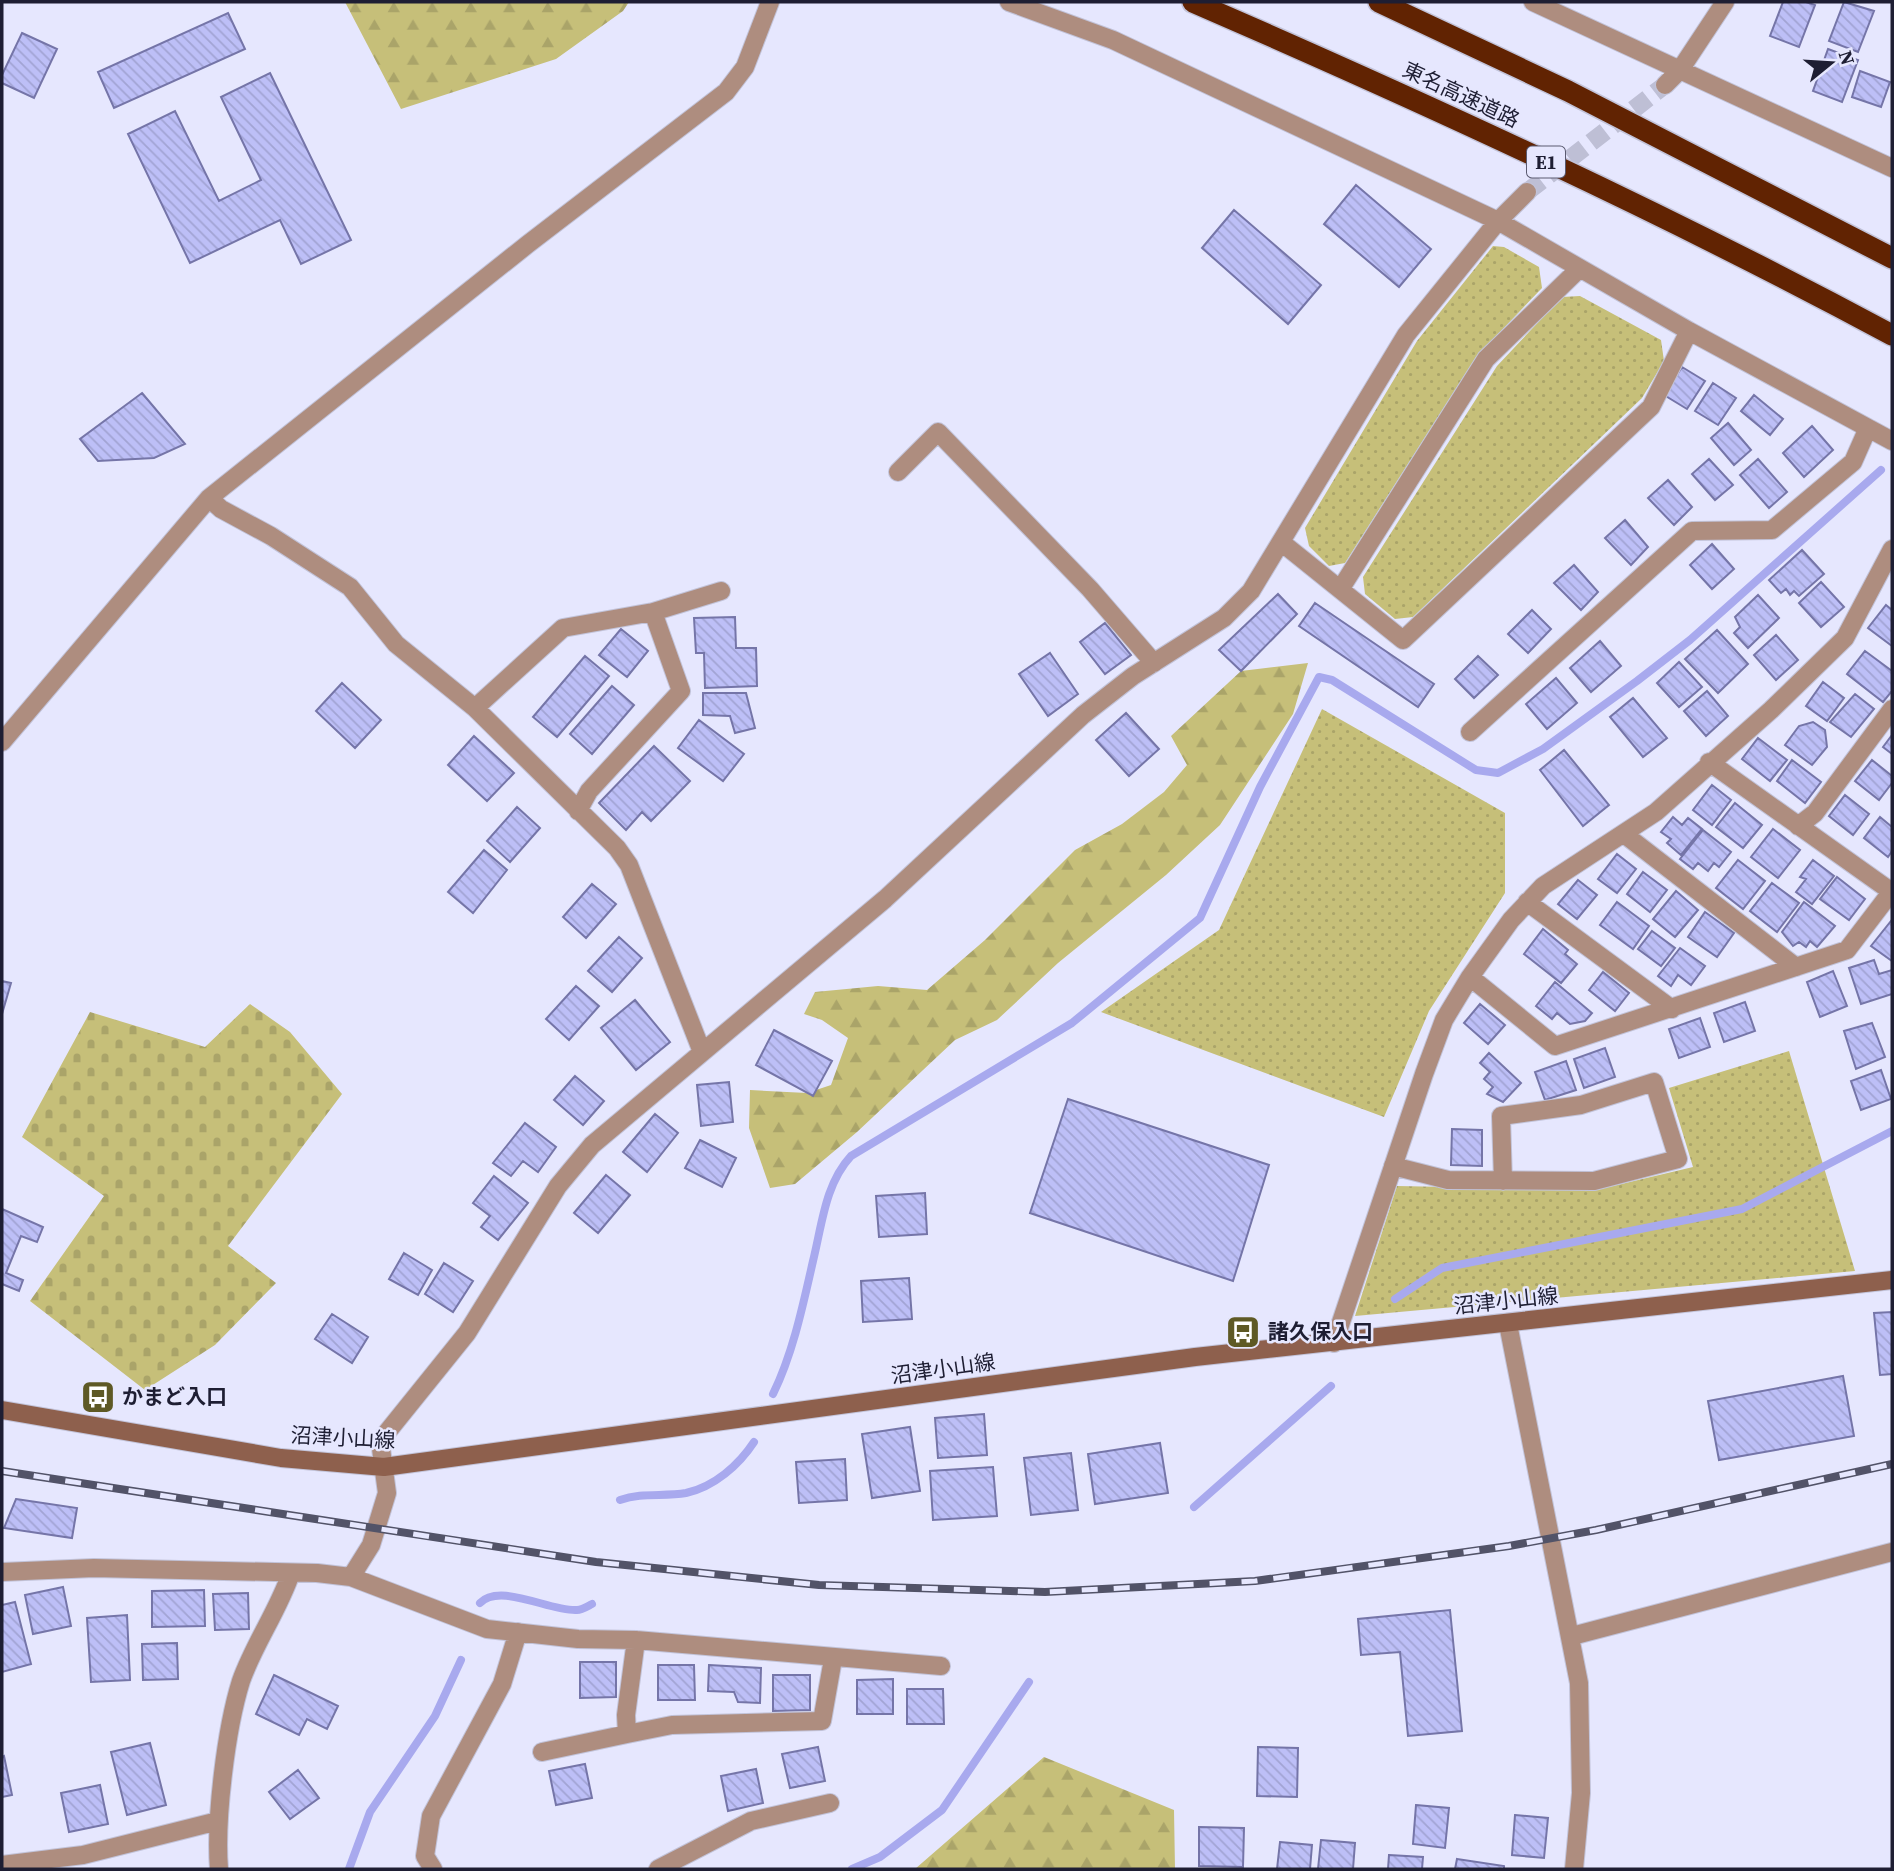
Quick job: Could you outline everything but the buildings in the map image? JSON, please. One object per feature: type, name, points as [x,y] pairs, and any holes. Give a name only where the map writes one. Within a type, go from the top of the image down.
[{"type":"highway","name":"東名高速道路","points":[[1194,2],[1531,155],[1775,272],[1892,335]]},
{"type":"highway","points":[[1379,2],[1568,91],[1892,258]]},
{"type":"main road","name":"沼津小山線","points":[[2,1410],[281,1458],[384,1467],[1195,1357],[1892,1280]]},
{"type":"street","points":[[2,741],[209,498],[528,244],[726,92],[745,67],[770,2]]},
{"type":"street","points":[[1009,2],[1113,40],[1498,221],[1689,331],[1892,441]]},
{"type":"street","points":[[1533,2],[1892,168]]},
{"type":"street","points":[[1665,85],[1680,70],[1725,2]]},
{"type":"street","points":[[351,1577],[371,1545],[387,1493],[380,1441],[467,1333],[558,1186],[592,1145],[885,900],[1083,715],[1154,663],[1224,618],[1251,592],[1406,335],[1498,221],[1527,192]]},
{"type":"street","points":[[1341,588],[1486,359],[1578,269]]},
{"type":"street","points":[[1281,542],[1403,640],[1651,407],[1689,331]]},
{"type":"street","points":[[1470,733],[1692,531],[1772,530],[1853,462],[1868,428]]},
{"type":"street","points":[[898,472],[938,432],[1090,589],[1154,663]]},
{"type":"street","points":[[209,498],[221,509],[271,536],[350,587],[396,644],[475,708],[617,848],[629,865],[702,1052]]},
{"type":"street","points":[[1334,1343],[1444,1020],[1470,977],[1527,902],[1543,886],[1656,812],[1709,762],[1771,710],[1845,638],[1892,549]]},
{"type":"street","points":[[475,708],[563,628],[653,612],[721,591]]},
{"type":"street","points":[[578,811],[589,791],[681,691],[653,612]]},
{"type":"street","points":[[1798,826],[1815,813],[1892,709]]},
{"type":"street","points":[[1470,977],[1555,1046],[1847,950],[1892,892],[1709,762]]},
{"type":"street","points":[[1624,834],[1796,967]]},
{"type":"street","points":[[1527,902],[1672,1009]]},
{"type":"street","points":[[1393,1166],[1448,1180],[1503,1181],[1594,1181],[1678,1159],[1654,1082],[1581,1105],[1501,1116],[1503,1181]]},
{"type":"street","points":[[1508,1324],[1572,1636],[1582,1739],[1581,1793],[1574,1869]]},
{"type":"street","points":[[1572,1636],[1892,1552]]},
{"type":"street","points":[[2,1572],[94,1568],[351,1577],[488,1629],[578,1639],[636,1640],[941,1667]]},
{"type":"street","points":[[219,1869],[218,1821],[242,1679],[281,1602],[291,1573]]},
{"type":"street","points":[[433,1869],[425,1856],[431,1816],[473,1732],[502,1684],[518,1632]]},
{"type":"street","points":[[627,1734],[626,1715],[636,1640]]},
{"type":"street","points":[[542,1752],[673,1725],[822,1721],[833,1659]]},
{"type":"street","points":[[658,1869],[751,1821],[783,1811],[830,1803]]},
{"type":"street","points":[[2,1865],[83,1855],[218,1821]]},
{"type":"green space","points":[[345,2],[629,2],[623,11],[556,59],[401,109]]},
{"type":"green space","points":[[1493,246],[1504,247],[1539,267],[1542,288],[1476,357],[1345,563],[1329,566],[1309,546],[1305,528],[1417,341]]},
{"type":"green space","points":[[1580,296],[1661,340],[1664,361],[1642,398],[1413,617],[1395,619],[1365,594],[1363,577],[1497,366],[1562,297]]},
{"type":"green space","points":[[1308,663],[1293,714],[1220,825],[1166,875],[1058,963],[997,1020],[955,1040],[857,1132],[795,1184],[770,1188],[749,1128],[750,1090],[807,1093],[831,1085],[848,1038],[822,1020],[804,1014],[815,992],[878,986],[927,990],[985,940],[1075,850],[1122,824],[1164,792],[1187,765],[1171,736],[1241,671]]},
{"type":"green space","points":[[1322,709],[1505,813],[1505,893],[1429,1011],[1384,1117],[1101,1012],[1219,930]]},
{"type":"green space","points":[[250,1004],[290,1032],[342,1094],[228,1246],[276,1283],[215,1345],[145,1390],[30,1301],[104,1196],[22,1137],[90,1012],[205,1047]]},
{"type":"green space","points":[[1789,1051],[1855,1271],[1355,1316],[1397,1186],[1596,1190],[1693,1167],[1669,1088]]},
{"type":"green space","points":[[1044,1757],[1174,1810],[1175,1869],[915,1869]]},
{"type":"waterway","points":[[773,1394],[797,1329],[826,1205],[842,1167],[851,1156],[1072,1023],[1200,918],[1260,787],[1319,677],[1332,680],[1476,770],[1498,773],[1543,749],[1690,640],[1881,470]]},
{"type":"waterway","points":[[1395,1299],[1442,1268],[1742,1209],[1892,1131]]},
{"type":"waterway","points":[[1194,1507],[1331,1386]]},
{"type":"waterway","points":[[620,1500],[637,1496],[686,1493],[706,1486],[733,1467],[754,1442]]},
{"type":"waterway","points":[[480,1603],[489,1597],[500,1596],[566,1609],[579,1610],[592,1604]]},
{"type":"waterway","points":[[349,1869],[370,1812],[435,1716],[461,1660]]},
{"type":"waterway","points":[[852,1869],[880,1857],[942,1810],[1029,1682]]},
{"type":"tunnel","points":[[1527,192],[1665,85]]},
{"type":"railway","points":[[2,1471],[596,1562],[819,1585],[1045,1592],[1255,1581],[1509,1546],[1596,1530],[1892,1464]]},
{"type":"place","name":"諸久保入口","points":[[1243,1332]]},
{"type":"place","name":"かまど入口","points":[[98,1397]]}]
